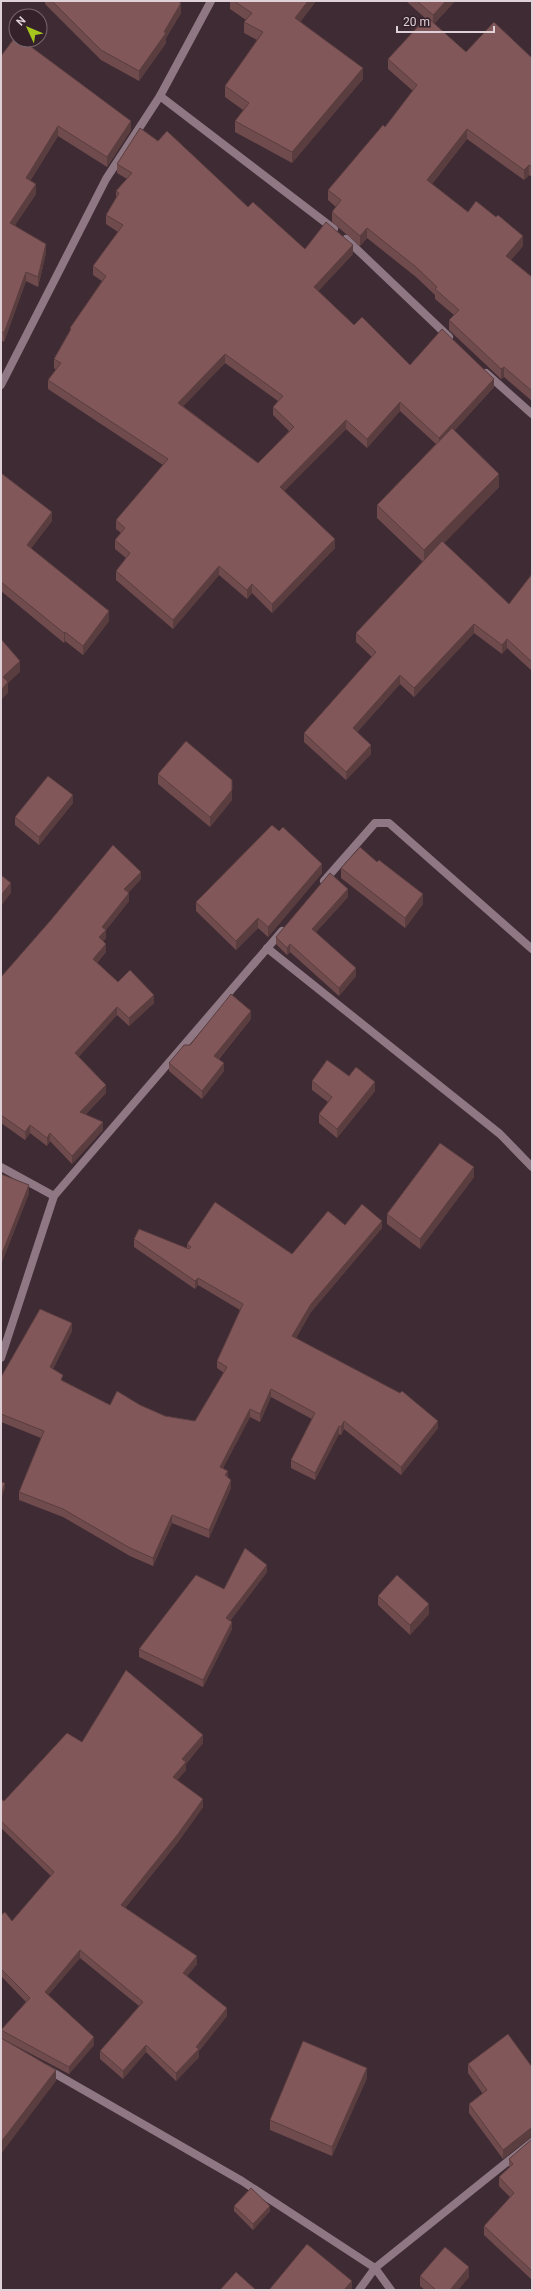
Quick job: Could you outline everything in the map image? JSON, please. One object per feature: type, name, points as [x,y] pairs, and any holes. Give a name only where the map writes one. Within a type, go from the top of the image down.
[{"type":"street","points":[[1,385],[106,179],[160,96],[211,1]]},
{"type":"street","points":[[160,96],[343,237],[453,341]]},
{"type":"street","points":[[482,369],[532,414]]},
{"type":"street","points":[[318,887],[359,838],[375,823],[389,823],[532,948]]},
{"type":"street","points":[[1,1358],[54,1196],[288,924]]},
{"type":"street","points":[[268,948],[500,1134],[532,1167]]},
{"type":"street","points":[[1,1167],[54,1196]]},
{"type":"street","points":[[42,2066],[242,2181],[374,2268],[391,2290]]},
{"type":"street","points":[[359,2290],[374,2268],[532,2142]]},
{"type":"building","points":[[52,1],[178,1],[181,3],[164,32],[166,33],[139,71],[101,50]]},
{"type":"building","points":[[234,1],[308,1],[295,18],[363,68],[292,152],[235,121],[249,103],[225,86],[263,32],[244,22],[252,13]]},
{"type":"building","points":[[417,1],[446,1],[433,15]]},
{"type":"building","points":[[427,17],[466,52],[494,22],[532,58],[532,167],[529,165],[524,170],[467,129],[427,180],[468,212],[476,201],[496,217],[498,215],[523,236],[506,256],[532,277],[532,391],[504,367],[501,369],[449,320],[459,310],[435,289],[437,287],[416,267],[367,228],[360,236],[332,212],[341,200],[328,190],[383,125],[385,127],[417,85],[388,59]]},
{"type":"building","points":[[8,47],[8,48],[33,48],[131,121],[107,157],[58,126],[26,178],[36,184],[10,223],[46,244],[38,277],[26,272],[4,333],[1,331],[1,56]]},
{"type":"building","points":[[140,128],[158,141],[167,131],[248,207],[253,202],[305,249],[326,222],[353,245],[314,287],[354,325],[362,317],[410,365],[442,329],[494,379],[439,438],[400,402],[367,439],[346,420],[280,487],[335,539],[272,604],[252,584],[247,590],[219,566],[173,620],[116,571],[130,553],[115,540],[125,528],[116,520],[168,459],[48,380],[61,363],[54,359],[71,329],[70,328],[106,276],[93,266],[123,225],[106,215],[119,193],[116,191],[132,173],[117,164]],"holes":[[[225,354],[283,396],[273,407],[294,427],[258,463],[178,403]]]},
{"type":"building","points":[[452,428],[499,474],[424,550],[377,505]]},
{"type":"building","points":[[1,473],[52,512],[27,545],[109,611],[83,646],[65,632],[64,633],[1,582]]},
{"type":"building","points":[[442,541],[509,604],[532,574],[532,662],[507,639],[502,645],[474,624],[414,688],[400,675],[353,728],[371,745],[346,772],[304,733],[376,652],[356,633]]},
{"type":"building","points":[[1,639],[20,661],[3,677],[8,682],[1,690]]},
{"type":"building","points":[[186,741],[232,780],[232,790],[210,817],[158,774]]},
{"type":"building","points":[[48,776],[73,795],[39,837],[15,817]]},
{"type":"building","points":[[272,825],[279,831],[283,827],[322,864],[268,927],[258,918],[236,941],[196,902]]},
{"type":"building","points":[[113,845],[141,872],[124,889],[129,893],[102,927],[106,930],[99,937],[106,944],[93,959],[118,982],[130,970],[154,995],[129,1018],[117,1007],[75,1053],[106,1085],[80,1112],[103,1122],[72,1156],[50,1133],[47,1138],[30,1125],[25,1132],[1,1115],[1,977]]},
{"type":"building","points":[[360,847],[377,862],[379,860],[423,894],[405,918],[341,868]]},
{"type":"building","points":[[330,873],[348,889],[312,929],[356,968],[339,988],[290,944],[287,948],[276,937]]},
{"type":"building","points":[[1,875],[11,883],[1,895]]},
{"type":"building","points":[[231,994],[251,1011],[214,1056],[224,1063],[202,1091],[169,1063],[184,1045],[190,1045]]},
{"type":"building","points":[[327,1060],[349,1076],[356,1067],[375,1082],[337,1129],[319,1114],[332,1097],[312,1081]]},
{"type":"building","points":[[440,1143],[474,1167],[420,1239],[387,1214]]},
{"type":"building","points":[[1,1174],[29,1185],[1,1256]]},
{"type":"building","points":[[215,1202],[292,1254],[328,1211],[345,1225],[362,1204],[382,1221],[311,1304],[292,1336],[400,1393],[402,1391],[438,1421],[401,1467],[344,1421],[341,1427],[339,1426],[315,1473],[291,1460],[315,1413],[271,1389],[260,1414],[250,1409],[220,1467],[228,1471],[225,1475],[231,1480],[209,1530],[172,1515],[153,1558],[130,1548],[63,1509],[19,1492],[44,1431],[1,1414],[1,1377],[40,1309],[72,1323],[50,1367],[63,1375],[61,1380],[110,1405],[117,1391],[140,1405],[165,1416],[195,1421],[227,1367],[217,1361],[243,1304],[198,1278],[195,1281],[134,1239],[139,1229],[189,1249],[191,1247],[187,1244]]},
{"type":"building","points":[[1,1482],[5,1483],[1,1494]]},
{"type":"building","points":[[245,1548],[267,1565],[226,1618],[232,1622],[203,1680],[139,1649],[196,1575],[224,1589]]},
{"type":"building","points":[[397,1575],[429,1604],[410,1625],[378,1596]]},
{"type":"building","points":[[126,1670],[203,1735],[182,1759],[186,1762],[173,1777],[203,1799],[178,1834],[121,1905],[197,1956],[183,1973],[227,2008],[196,2047],[199,2049],[176,2073],[146,2045],[123,2071],[100,2051],[143,2002],[80,1950],[45,1992],[94,2037],[69,2067],[1,2030],[30,1998],[1,1969],[1,1915],[5,1912],[12,1921],[54,1872],[1,1821],[1,1799],[4,1801],[67,1733],[82,1742]]},
{"type":"building","points":[[508,2034],[532,2067],[532,2128],[503,2150],[469,2104],[487,2090],[468,2064]]},
{"type":"building","points":[[1,2038],[56,2070],[1,2142]]},
{"type":"building","points":[[303,2041],[367,2068],[332,2147],[270,2120]]},
{"type":"building","points":[[532,2139],[532,2271],[484,2226],[514,2193],[499,2177],[513,2164],[509,2159]]},
{"type":"building","points":[[251,2188],[270,2206],[253,2224],[234,2206]]},
{"type":"building","points":[[307,2244],[352,2281],[344,2290],[269,2290]]},
{"type":"building","points":[[445,2247],[469,2267],[450,2290],[436,2290],[420,2276]]},
{"type":"building","points":[[236,2272],[256,2290],[220,2290]]}]
